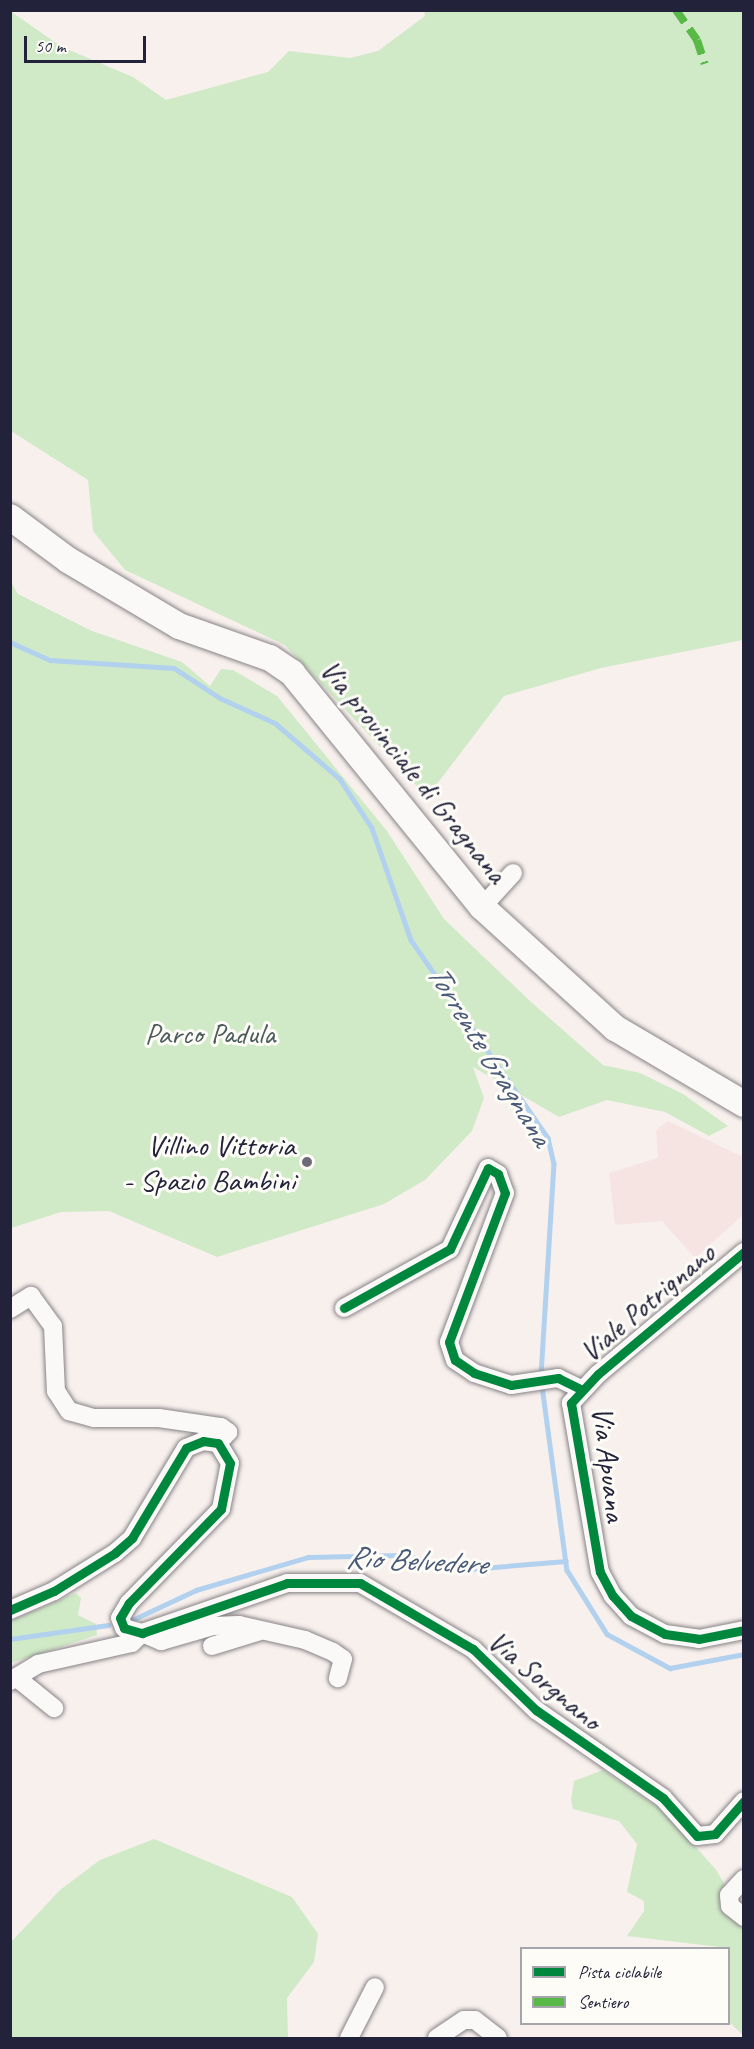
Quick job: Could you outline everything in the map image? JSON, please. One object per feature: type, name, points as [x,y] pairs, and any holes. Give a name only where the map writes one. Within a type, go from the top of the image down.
[{"type":"main road","name":"Via provinciale di Gragnana","points":[[10,517],[68,560],[179,626],[270,658],[292,673],[482,907],[615,1028],[744,1104]]},
{"type":"street","points":[[482,907],[513,873]]},
{"type":"street","name":"Via Apuana","points":[[344,1308],[450,1249],[488,1168],[498,1174],[505,1193],[449,1342],[455,1359],[474,1373],[518,1385],[558,1378],[581,1389],[571,1403],[600,1572],[613,1596],[631,1616],[665,1634],[699,1639],[744,1630]]},
{"type":"street","name":"Viale Potrignano","points":[[581,1389],[744,1252]]},
{"type":"street","points":[[10,1309],[31,1296],[53,1326],[56,1391],[69,1411],[94,1418],[159,1418],[220,1427],[228,1432],[218,1443]]},
{"type":"street","points":[[10,1610],[54,1591],[116,1553],[132,1538],[186,1448],[203,1441],[218,1443]]},
{"type":"street","points":[[218,1443],[230,1463],[221,1509],[129,1604],[120,1618],[136,1633],[161,1641],[213,1626],[262,1630],[333,1652],[343,1659],[338,1678]]},
{"type":"street","name":"Via Sorgnano","points":[[136,1633],[287,1583],[360,1583],[473,1649],[536,1710],[663,1798],[698,1836],[715,1834],[744,1801]]},
{"type":"street","points":[[212,1646],[262,1630]]},
{"type":"street","points":[[54,1708],[14,1679],[38,1664],[132,1643],[136,1633]]},
{"type":"street","points":[[744,1879],[729,1895],[730,1906],[744,1917]]},
{"type":"street","points":[[349,2038],[375,1987]]},
{"type":"street","points":[[437,2038],[464,2020],[475,2020],[498,2038]]},
{"type":"shaded area","points":[[668,1121],[743,1157],[743,1215],[695,1258],[662,1221],[615,1225],[609,1173],[658,1158],[656,1130]]},
{"type":"green space","points":[[10,11],[62,47],[133,77],[166,100],[268,72],[289,51],[350,58],[378,51],[425,16],[424,11],[743,11],[743,640],[601,668],[504,696],[427,797],[285,645],[125,570],[93,531],[88,480],[11,431]]},
{"type":"green space","name":"Parco Padula","points":[[11,582],[18,594],[92,631],[182,662],[210,686],[221,669],[233,670],[277,696],[387,831],[444,919],[531,1002],[603,1065],[640,1073],[683,1094],[728,1126],[709,1136],[665,1112],[607,1100],[559,1117],[473,1067],[484,1098],[472,1131],[425,1180],[384,1204],[217,1257],[109,1211],[61,1212],[11,1228]]},
{"type":"green space","points":[[76,1593],[81,1598],[78,1615],[96,1624],[97,1635],[11,1663],[11,1621]]},
{"type":"green space","points":[[603,1770],[666,1813],[717,1871],[743,1919],[743,2035],[730,2023],[730,1947],[627,1936],[644,1911],[644,1901],[627,1892],[637,1844],[619,1821],[573,1809],[571,1800],[574,1781]]},
{"type":"green space","points":[[154,1839],[292,1897],[318,1934],[314,1962],[287,1998],[288,2038],[11,2038],[11,1942],[60,1890],[100,1860]]},
{"type":"waterway","name":"Torrente Gragnana","points":[[10,642],[50,660],[174,668],[220,698],[275,723],[340,779],[372,828],[411,940],[548,1138],[554,1163],[541,1378]]},
{"type":"waterway","name":"Torrente Gragnana","points":[[542,1386],[567,1570],[607,1634],[670,1668],[744,1654]]},
{"type":"waterway","name":"Rio Belvedere","points":[[132,1620],[196,1590],[308,1557],[401,1555],[470,1569],[566,1561]]},
{"type":"waterway","name":"Rio Belvedere","points":[[10,1639],[108,1625]]},
{"type":"marked path","points":[[676,10],[697,40],[705,64]]},
{"type":"cycle path","points":[[344,1308],[450,1249],[488,1168],[498,1174],[505,1193],[449,1342],[455,1360],[474,1373],[511,1385],[558,1378],[581,1389]]},
{"type":"cycle path","points":[[744,1252],[598,1374],[571,1403],[600,1572],[613,1596],[631,1616],[665,1634],[699,1639],[744,1630]]},
{"type":"cycle path","points":[[10,1610],[54,1591],[115,1553],[132,1538],[186,1448],[203,1441],[218,1443],[230,1463],[221,1509],[129,1603],[120,1618],[124,1628],[142,1633],[287,1583],[360,1583],[473,1649],[536,1710],[663,1798],[697,1836],[715,1834],[744,1801]]},
{"type":"place","name":"Villino Vittoria - Spazio Bambini","points":[[307,1162]]}]
